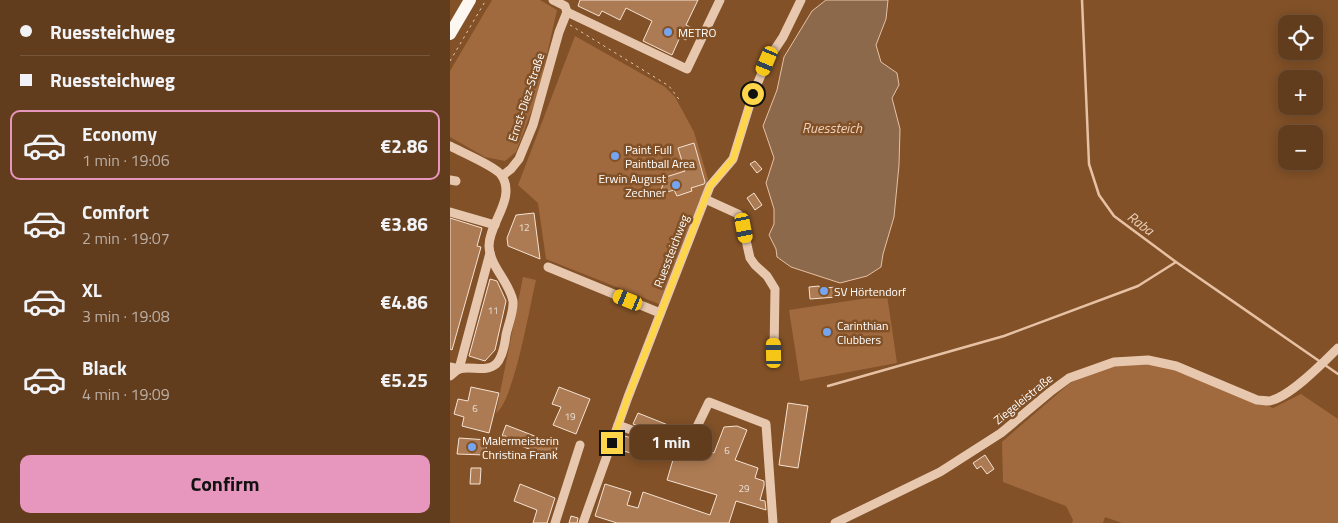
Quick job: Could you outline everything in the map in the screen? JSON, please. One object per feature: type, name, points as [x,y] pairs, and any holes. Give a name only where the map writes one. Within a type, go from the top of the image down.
[{"type":"main road","points":[[450,34],[470,0]]},
{"type":"street","points":[[553,0],[568,9],[565,16],[687,69],[720,0]]},
{"type":"street","name":"Ruessteichweg","points":[[584,523],[618,425],[704,199],[712,182],[733,159],[767,61],[783,37],[801,0]]},
{"type":"street","name":"Ernst-Diez-Straße","points":[[502,176],[519,159],[533,125],[565,16]]},
{"type":"street","points":[[450,146],[496,170],[502,176],[506,185],[506,196],[489,244],[492,260],[510,290],[513,303],[506,339],[498,363],[490,368],[454,368]]},
{"type":"street","points":[[704,199],[738,214],[741,218],[750,258],[773,282],[776,296],[774,353]]},
{"type":"street","points":[[450,212],[495,225]]},
{"type":"street","points":[[450,376],[490,253]]},
{"type":"street","points":[[548,267],[660,312]]},
{"type":"street","name":"Ziegeleistraße","points":[[834,523],[940,472],[1001,434],[1069,378],[1114,362],[1148,360],[1176,366],[1257,400],[1268,401],[1280,398],[1316,370],[1338,348]]},
{"type":"street","points":[[618,425],[675,446],[692,437],[709,402],[766,424],[773,523]]},
{"type":"street","points":[[555,523],[580,445]]},
{"type":"path","points":[[450,60],[486,0]]},
{"type":"path","points":[[565,16],[669,86],[681,102]]},
{"type":"shaded area","points":[[492,0],[540,0],[557,10],[538,94],[516,152],[505,161],[485,157],[450,137],[450,71]]},
{"type":"shaded area","name":"Paint Full Paintball Area","points":[[575,36],[665,87],[675,97],[694,132],[708,179],[659,304],[546,259],[538,203],[518,185]]},
{"type":"shaded area","points":[[523,277],[536,280],[515,372],[503,405],[496,413]]},
{"type":"shaded area","name":"Carinthian Clubbers","points":[[887,295],[897,363],[800,381],[789,310]]},
{"type":"shaded area","points":[[1144,364],[1166,366],[1273,408],[1301,394],[1338,419],[1338,523],[1122,523],[1105,517],[1103,523],[1072,523],[1073,520],[1066,506],[1003,482],[1002,442],[1070,383],[1115,365]]},
{"type":"water","name":"Ruessteich","points":[[826,0],[888,0],[886,19],[876,45],[881,62],[897,73],[899,85],[892,98],[900,129],[894,217],[881,267],[867,276],[840,283],[791,267],[777,257],[776,249],[769,235],[774,224],[774,209],[766,183],[774,158],[763,126],[777,90],[784,57],[812,11]]},
{"type":"building","name":"METRO","points":[[580,0],[698,0],[686,25],[692,28],[686,40],[680,37],[672,55],[643,41],[652,21],[626,8],[620,20],[602,11],[599,16],[578,6]]},
{"type":"building","points":[[694,143],[704,184],[691,188],[692,191],[677,196],[674,190],[667,192],[661,190],[666,177],[685,171],[678,148]]},
{"type":"building","points":[[755,161],[762,169],[757,173],[750,164]]},
{"type":"building","points":[[754,193],[762,205],[755,210],[747,198]]},
{"type":"building","points":[[534,213],[540,259],[508,246],[507,238],[516,215]]},
{"type":"building","points":[[450,218],[482,228],[477,246],[481,247],[452,350],[450,349]]},
{"type":"building","points":[[490,279],[497,281],[506,301],[495,350],[485,361],[469,356]]},
{"type":"building","name":"SV Hörtendorf","points":[[819,286],[820,288],[839,287],[840,294],[836,294],[836,297],[810,299],[809,287]]},
{"type":"building","points":[[471,387],[499,393],[489,433],[462,426],[464,417],[454,414],[458,399],[468,401]]},
{"type":"building","points":[[559,387],[590,399],[576,434],[553,425],[561,407],[552,404]]},
{"type":"building","points":[[788,403],[808,406],[798,468],[779,465]]},
{"type":"building","points":[[638,413],[673,427],[668,437],[633,424]]},
{"type":"building","points":[[506,425],[558,445],[553,458],[505,440],[506,436],[502,436]]},
{"type":"building","points":[[737,426],[747,430],[735,460],[758,468],[755,478],[764,481],[760,500],[765,501],[766,510],[736,501],[729,523],[617,523],[595,516],[605,484],[631,492],[627,505],[638,508],[643,492],[710,515],[717,495],[667,480],[675,453],[689,458],[692,447],[714,453],[724,427]]},
{"type":"building","points":[[621,435],[646,442],[642,456],[616,449]]},
{"type":"building","name":"Malermeisterin Christina Frank","points":[[459,438],[488,440],[485,455],[457,454]]},
{"type":"building","points":[[985,455],[994,469],[987,474],[981,466],[977,469],[973,463]]},
{"type":"building","points":[[471,468],[481,468],[480,484],[470,484]]},
{"type":"building","points":[[520,484],[555,498],[547,523],[533,523],[537,510],[514,501]]},
{"type":"building","points":[[571,516],[578,518],[577,523],[569,523]]},
{"type":"waterway","name":"Raba","points":[[1082,0],[1089,164],[1099,195],[1114,216],[1176,262],[1338,374]]},
{"type":"waterway","points":[[828,386],[1004,336],[1138,286],[1176,262]]},
{"type":"place","name":"METRO","points":[[668,32]]},
{"type":"place","name":"Paint Full Paintball Area","points":[[615,156]]},
{"type":"place","name":"Erwin August Zechner","points":[[676,185]]},
{"type":"place","name":"SV Hörtendorf","points":[[824,291]]},
{"type":"place","name":"Carinthian Clubbers","points":[[827,332]]},
{"type":"place","name":"Malermeisterin Christina Frank","points":[[472,447]]},
{"type":"route","points":[[612,443],[710,186],[715,178],[730,164],[736,152],[753,94]]}]
